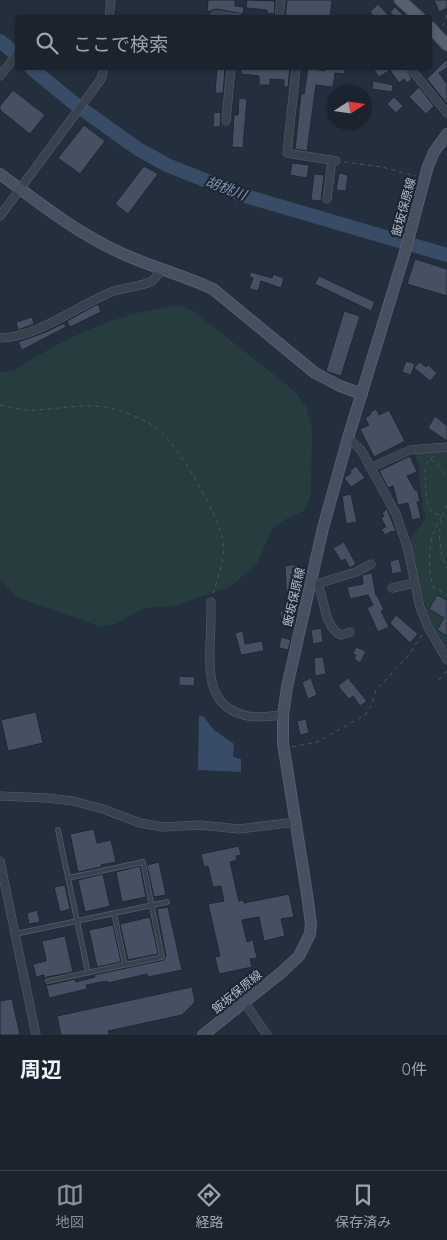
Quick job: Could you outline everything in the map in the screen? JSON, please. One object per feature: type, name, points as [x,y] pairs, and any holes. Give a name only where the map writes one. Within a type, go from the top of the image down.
[{"type":"main road","points":[[400,0],[417,15]]},
{"type":"main road","points":[[433,32],[447,45]]},
{"type":"main road","name":"飯坂保原線","points":[[203,1035],[245,1003],[299,956],[310,934],[311,924],[307,894],[284,748],[283,715],[287,687],[314,582],[323,528],[348,438],[410,235],[424,178],[440,141],[447,134]]},
{"type":"main road","points":[[0,174],[76,229],[120,253],[197,281],[213,289],[315,373],[362,394]]},
{"type":"street","points":[[109,15],[111,0]]},
{"type":"street","points":[[279,15],[281,0]]},
{"type":"street","points":[[0,76],[15,57]]},
{"type":"street","points":[[0,216],[100,80],[103,70]]},
{"type":"street","points":[[226,121],[231,70]]},
{"type":"street","points":[[296,70],[287,153],[334,160],[327,199]]},
{"type":"street","points":[[412,70],[447,113]]},
{"type":"street","points":[[0,338],[10,337],[42,327],[115,291],[150,282],[161,269]]},
{"type":"street","points":[[348,438],[361,450],[400,524],[418,600],[428,627],[447,660]]},
{"type":"street","points":[[370,468],[410,450],[447,447]]},
{"type":"street","points":[[350,632],[341,635],[335,630],[328,618],[321,591],[314,582],[356,572],[371,564]]},
{"type":"street","points":[[392,588],[414,583]]},
{"type":"street","points":[[212,602],[209,669],[211,683],[217,694],[229,708],[246,715],[283,715]]},
{"type":"street","points":[[0,796],[47,798],[73,802],[103,809],[140,823],[163,827],[200,825],[238,829],[296,822]]},
{"type":"street","points":[[0,861],[36,1035]]},
{"type":"street","points":[[245,1003],[267,1035]]},
{"type":"lane","points":[[58,830],[88,972]]},
{"type":"lane","points":[[48,981],[162,957],[143,862],[68,878]]},
{"type":"lane","points":[[15,934],[167,902]]},
{"type":"lane","points":[[114,913],[125,965]]},
{"type":"path","points":[[433,32],[447,14]]},
{"type":"path","points":[[334,160],[382,167],[424,178]]},
{"type":"path","points":[[0,405],[31,410],[91,406],[108,408],[118,410],[158,429],[181,457],[212,509],[220,529],[223,541],[222,568],[213,593],[212,602]]},
{"type":"path","points":[[436,456],[427,462],[428,505],[430,510],[442,516]]},
{"type":"path","points":[[431,459],[447,476]]},
{"type":"path","points":[[447,505],[434,529],[430,571],[433,587],[447,595]]},
{"type":"path","points":[[442,516],[439,540],[442,558],[447,568]]},
{"type":"path","points":[[284,748],[301,747],[317,742],[365,715],[371,706],[376,690],[407,657],[428,627]]},
{"type":"green space","points":[[173,306],[193,311],[282,381],[295,392],[306,406],[312,428],[311,495],[305,510],[286,519],[272,529],[258,562],[230,587],[173,606],[144,608],[115,624],[102,627],[17,597],[0,581],[0,372],[13,371],[50,349],[110,321]]},
{"type":"green space","points":[[447,451],[447,651],[427,611],[410,539],[426,518],[422,505],[419,479],[420,469],[414,453]]},
{"type":"water","points":[[199,716],[203,716],[214,730],[234,744],[233,757],[241,759],[241,772],[198,770]]},
{"type":"building","points":[[208,0],[235,0],[235,6],[244,7],[243,14],[216,9],[207,12]]},
{"type":"building","points":[[247,0],[275,1],[274,14],[267,13],[267,10],[246,8]]},
{"type":"building","points":[[287,0],[332,0],[330,15],[285,15]]},
{"type":"building","points":[[434,0],[447,0],[447,8],[439,12]]},
{"type":"building","points":[[378,4],[388,15],[372,15],[370,12]]},
{"type":"building","points":[[395,7],[403,15],[393,15],[390,12]]},
{"type":"building","points":[[447,59],[447,68],[439,73],[447,84],[447,104],[427,79]]},
{"type":"building","points":[[217,70],[225,70],[223,93],[215,93]]},
{"type":"building","points":[[241,70],[290,70],[288,87],[284,87],[284,80],[270,79],[270,85],[259,85],[259,76],[241,74]]},
{"type":"building","points":[[308,70],[345,70],[344,74],[335,73],[333,85],[316,85],[307,151],[295,149],[301,94],[304,94]]},
{"type":"building","points":[[374,70],[390,70],[379,77]]},
{"type":"building","points":[[390,70],[406,70],[412,79],[407,83],[404,79],[399,83]]},
{"type":"building","points":[[373,81],[393,85],[392,92],[372,89]]},
{"type":"building","points":[[419,87],[434,106],[426,114],[409,97]]},
{"type":"building","points":[[13,90],[45,115],[30,134],[0,110],[0,106]]},
{"type":"building","points":[[394,97],[403,106],[396,113],[387,104]]},
{"type":"building","points":[[239,98],[247,99],[243,148],[232,147],[234,115],[238,115]]},
{"type":"building","points":[[214,112],[221,113],[220,127],[213,127]]},
{"type":"building","points":[[84,125],[105,141],[80,174],[58,158]]},
{"type":"building","points":[[292,163],[309,165],[307,178],[290,175]]},
{"type":"building","points":[[144,166],[158,174],[128,214],[115,204]]},
{"type":"building","points":[[339,173],[348,175],[346,191],[336,190]]},
{"type":"building","points":[[314,174],[324,175],[321,201],[311,200]]},
{"type":"building","points":[[415,259],[447,269],[447,296],[407,284]]},
{"type":"building","points":[[251,272],[272,278],[273,274],[284,278],[281,288],[261,281],[258,291],[249,289],[253,278],[249,276]]},
{"type":"building","points":[[319,276],[375,302],[371,311],[315,284]]},
{"type":"building","points":[[98,304],[101,312],[70,327],[67,321]]},
{"type":"building","points":[[344,311],[360,316],[341,376],[326,371]]},
{"type":"building","points":[[32,317],[34,324],[18,330],[16,322]]},
{"type":"building","points":[[64,323],[66,327],[22,350],[18,342]]},
{"type":"building","points":[[406,361],[415,364],[411,375],[402,372]]},
{"type":"building","points":[[420,362],[426,367],[428,365],[437,373],[430,381],[414,368]]},
{"type":"building","points":[[376,409],[379,415],[389,410],[405,441],[374,457],[360,429],[369,425],[365,418]]},
{"type":"building","points":[[435,416],[447,426],[447,441],[428,428]]},
{"type":"building","points":[[410,456],[417,472],[407,476],[415,490],[417,490],[420,501],[417,502],[421,518],[412,520],[408,503],[398,505],[393,486],[388,488],[379,471]]},
{"type":"building","points":[[356,466],[365,478],[351,487],[344,478]]},
{"type":"building","points":[[351,494],[357,522],[346,524],[342,496]]},
{"type":"building","points":[[387,509],[396,531],[385,535],[381,529],[386,527],[381,518],[384,516],[382,513]]},
{"type":"building","points":[[344,542],[356,564],[350,568],[345,559],[341,561],[333,548]]},
{"type":"building","points":[[399,559],[402,572],[392,574],[390,561]]},
{"type":"building","points":[[298,564],[300,582],[296,583],[298,604],[287,605],[285,566]]},
{"type":"building","points":[[372,573],[376,596],[384,610],[381,611],[389,627],[378,632],[367,608],[373,605],[368,595],[350,599],[347,587],[363,584],[362,575]]},
{"type":"building","points":[[437,595],[447,600],[447,636],[437,630],[444,618],[429,609]]},
{"type":"building","points":[[288,610],[289,626],[282,627],[280,611]]},
{"type":"building","points":[[396,615],[418,634],[410,643],[390,623]]},
{"type":"building","points":[[321,628],[323,642],[313,644],[311,630]]},
{"type":"building","points":[[243,631],[245,644],[262,641],[264,651],[241,655],[235,633]]},
{"type":"building","points":[[281,637],[291,640],[288,650],[279,648]]},
{"type":"building","points":[[356,647],[366,651],[360,663],[354,659],[356,655],[353,654]]},
{"type":"building","points":[[323,657],[326,674],[315,676],[314,658]]},
{"type":"building","points":[[179,676],[195,677],[194,686],[179,685]]},
{"type":"building","points":[[311,678],[317,695],[308,699],[302,682]]},
{"type":"building","points":[[348,678],[367,701],[360,706],[353,696],[349,699],[338,686]]},
{"type":"building","points":[[36,712],[43,743],[8,751],[1,720]]},
{"type":"building","points":[[306,719],[309,733],[300,735],[297,721]]},
{"type":"building","points":[[94,829],[97,843],[111,840],[116,862],[78,872],[70,834]]},
{"type":"building","points":[[239,846],[241,855],[236,856],[237,860],[230,862],[239,901],[243,900],[244,903],[289,894],[294,917],[281,919],[285,936],[264,941],[259,917],[242,920],[247,942],[253,940],[257,958],[250,959],[252,967],[219,974],[215,957],[220,956],[208,904],[224,901],[221,886],[213,887],[208,866],[204,867],[201,854]]},
{"type":"building","points":[[159,862],[166,895],[154,897],[147,865]]},
{"type":"building","points":[[140,866],[146,897],[122,902],[116,872]]},
{"type":"building","points":[[103,874],[110,906],[85,912],[78,880]]},
{"type":"building","points":[[65,885],[70,909],[60,912],[54,887]]},
{"type":"building","points":[[168,907],[182,970],[148,977],[147,974],[108,983],[107,981],[86,985],[87,989],[49,998],[46,984],[75,979],[76,982],[95,977],[94,975],[164,960],[166,956],[157,909]]},
{"type":"building","points":[[37,910],[40,922],[29,924],[27,913]]},
{"type":"building","points":[[150,917],[158,954],[128,960],[120,924]]},
{"type":"building","points":[[113,925],[121,962],[97,967],[89,930]]},
{"type":"building","points":[[65,936],[73,972],[45,979],[44,975],[36,977],[33,964],[46,961],[42,941]]},
{"type":"building","points":[[192,987],[195,1002],[182,1015],[108,1031],[109,1035],[61,1035],[57,1016]]},
{"type":"building","points":[[12,999],[20,1035],[0,1035],[0,1001]]},
{"type":"waterway","name":"胡桃川","points":[[0,41],[15,54]]},
{"type":"waterway","name":"胡桃川","points":[[33,70],[75,104],[138,149],[167,165],[242,195],[447,255]]}]
